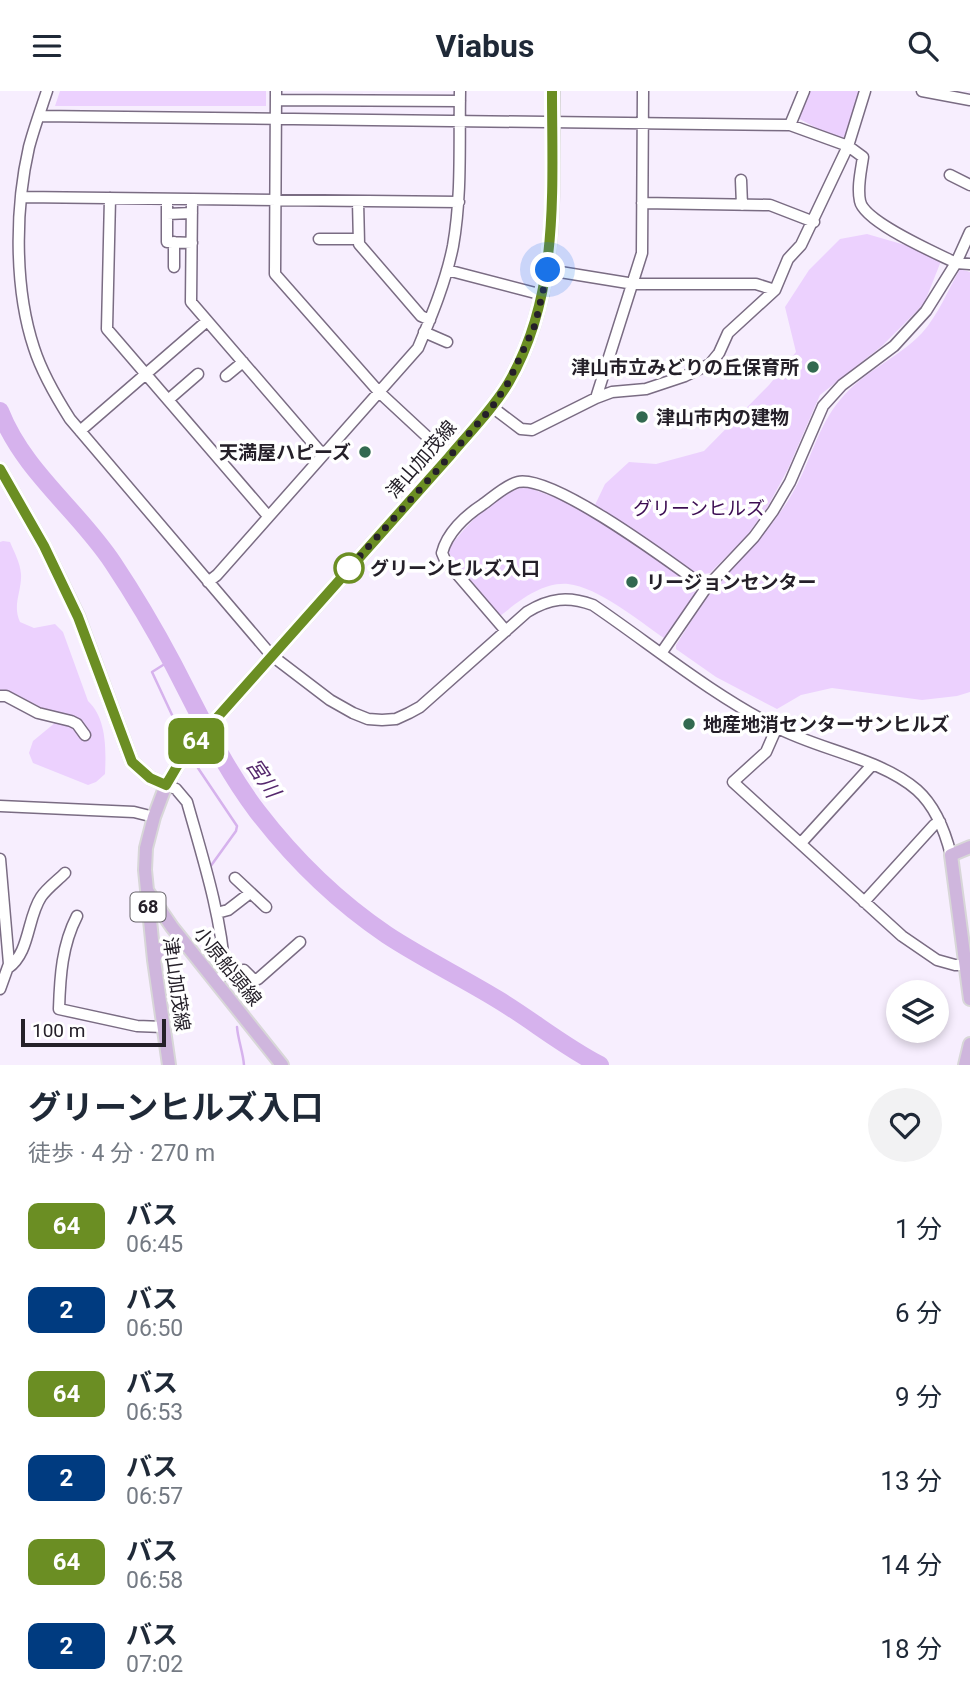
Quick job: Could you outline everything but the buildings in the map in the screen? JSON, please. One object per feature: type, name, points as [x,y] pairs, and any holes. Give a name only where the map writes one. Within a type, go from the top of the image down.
[{"type":"main road","name":"津山加茂線","points":[[166,1064],[147,888],[146,848],[166,785],[183,756],[449,457],[492,407],[508,383],[523,355],[543,295],[548,270],[551,237],[552,91]]},
{"type":"main road","points":[[0,469],[44,546],[78,617],[132,762],[150,778],[166,785]]},
{"type":"main road","points":[[970,847],[951,855],[970,999]]},
{"type":"main road","name":"小原船頭線","points":[[147,888],[156,906],[187,946],[220,978],[282,1065]]},
{"type":"main road","points":[[154,960],[156,953],[167,945],[177,943],[187,946]]},
{"type":"main road","points":[[965,1065],[970,1044]]},
{"type":"street","points":[[47,91],[30,145],[22,197],[20,267],[25,315],[34,350],[52,389],[79,431],[271,655],[330,700],[353,713],[368,719],[389,719],[420,707],[527,612],[543,602],[556,599],[580,600],[593,605],[718,692],[776,727],[872,765],[906,782],[932,806],[951,855]]},
{"type":"street","points":[[596,398],[642,253],[643,91]]},
{"type":"street","points":[[790,125],[804,91]]},
{"type":"street","points":[[492,407],[521,429],[532,430],[612,392],[646,389],[710,364],[719,353],[728,333],[775,290],[788,258],[802,245],[848,145],[865,91]]},
{"type":"street","points":[[922,91],[970,100]]},
{"type":"street","points":[[208,582],[217,575],[268,516],[323,455],[379,392],[418,348],[453,248],[459,202],[460,96],[276,95],[275,274],[379,392],[449,457]]},
{"type":"street","points":[[39,116],[642,121],[790,125],[848,145],[863,157],[860,205],[872,218],[956,263],[970,264]]},
{"type":"street","points":[[950,175],[970,185]]},
{"type":"street","points":[[741,180],[741,205]]},
{"type":"street","points":[[22,197],[459,202]]},
{"type":"street","points":[[110,198],[107,329],[268,516]]},
{"type":"street","points":[[167,199],[167,242],[192,243]]},
{"type":"street","points":[[192,199],[191,302],[323,455]]},
{"type":"street","points":[[358,201],[359,244],[421,316],[430,320]]},
{"type":"street","points":[[642,204],[770,205],[814,222]]},
{"type":"street","points":[[167,214],[192,213]]},
{"type":"street","points":[[662,652],[706,588],[754,537],[773,511],[790,482],[823,406],[842,385],[894,346],[926,311],[956,263],[970,232]]},
{"type":"street","points":[[318,239],[358,239]]},
{"type":"street","points":[[173,242],[173,267]]},
{"type":"street","points":[[447,270],[543,295]]},
{"type":"street","points":[[548,270],[634,284],[756,284],[775,290]]},
{"type":"street","points":[[79,431],[207,321]]},
{"type":"street","points":[[424,332],[447,342]]},
{"type":"street","points":[[226,376],[243,362]]},
{"type":"street","points":[[168,400],[198,374]]},
{"type":"street","points":[[506,631],[445,560],[442,553],[451,533],[473,510],[516,482],[531,482],[600,514],[706,588]]},
{"type":"street","points":[[0,695],[38,713],[71,721],[77,724],[85,735]]},
{"type":"street","points":[[776,727],[766,752],[733,782],[902,936],[937,960],[965,965]]},
{"type":"street","points":[[801,843],[872,765]]},
{"type":"street","points":[[166,785],[176,789],[187,802],[218,913],[223,942],[220,978],[244,970],[253,979],[258,979],[300,942]]},
{"type":"street","points":[[0,806],[134,812],[154,817]]},
{"type":"street","points":[[864,902],[934,825],[940,822]]},
{"type":"street","points":[[0,859],[8,968],[0,989]]},
{"type":"street","points":[[8,968],[22,951],[39,900],[65,873]]},
{"type":"street","points":[[235,878],[266,907]]},
{"type":"street","points":[[218,913],[228,910],[250,893]]},
{"type":"street","points":[[77,916],[68,933],[61,971],[59,1009],[136,1026],[163,1027]]},
{"type":"green space","points":[[60,91],[266,91],[266,106],[55,106]]},
{"type":"green space","points":[[808,91],[859,91],[845,137],[835,138],[796,117]]},
{"type":"green space","name":"グリーンヒルズ","points":[[867,234],[943,256],[924,304],[882,346],[820,395],[788,469],[768,506],[746,537],[710,573],[698,575],[595,505],[605,484],[629,462],[656,464],[704,451],[769,385],[796,352],[785,307],[809,270],[840,239]]},
{"type":"green space","name":"グリーンヒルズ","points":[[960,269],[970,272],[970,692],[922,700],[832,688],[801,695],[777,709],[716,677],[676,649],[676,645],[712,591],[784,507],[825,422],[840,400],[859,381],[902,351],[922,333]]},
{"type":"green space","name":"グリーンヒルズ","points":[[527,487],[583,508],[695,584],[695,594],[664,638],[605,598],[580,586],[568,584],[540,589],[500,616],[447,551],[482,511],[505,495]]},
{"type":"green space","points":[[0,542],[10,542],[20,570],[17,610],[20,622],[34,628],[55,624],[63,632],[88,701],[99,717],[105,745],[105,774],[88,785],[33,763],[29,753],[33,741],[56,722],[54,714],[17,695],[0,690]]},
{"type":"waterway","name":"宮川","points":[[0,411],[10,433],[37,472],[113,563],[159,639],[233,776],[286,846],[334,894],[387,935],[497,999],[600,1065]]},
{"type":"waterway","points":[[171,660],[152,672],[187,747]]},
{"type":"waterway","points":[[190,753],[237,826],[210,867]]},
{"type":"waterway","points":[[232,979],[235,988]]},
{"type":"waterway","points":[[237,1027],[244,1065]]},
{"type":"bus line","name":"64","points":[[0,469],[34,527],[78,617],[102,676],[129,757],[138,769],[166,785],[177,763],[449,457],[492,407],[508,383],[535,325],[548,270],[551,237],[552,91]]},
{"type":"place","name":"津山市立みどりの丘保育所","points":[[813,367]]},
{"type":"place","name":"津山市内の建物","points":[[642,417]]},
{"type":"place","name":"天満屋ハピーズ","points":[[365,452]]},
{"type":"place","name":"グリーンヒルズ入口","points":[[349,568]]},
{"type":"place","name":"リージョンセンター","points":[[632,582]]},
{"type":"place","name":"地産地消センターサンヒルズ","points":[[689,724]]},
{"type":"route","points":[[349,568],[342,576],[492,407],[523,355],[535,325],[548,270]]}]
